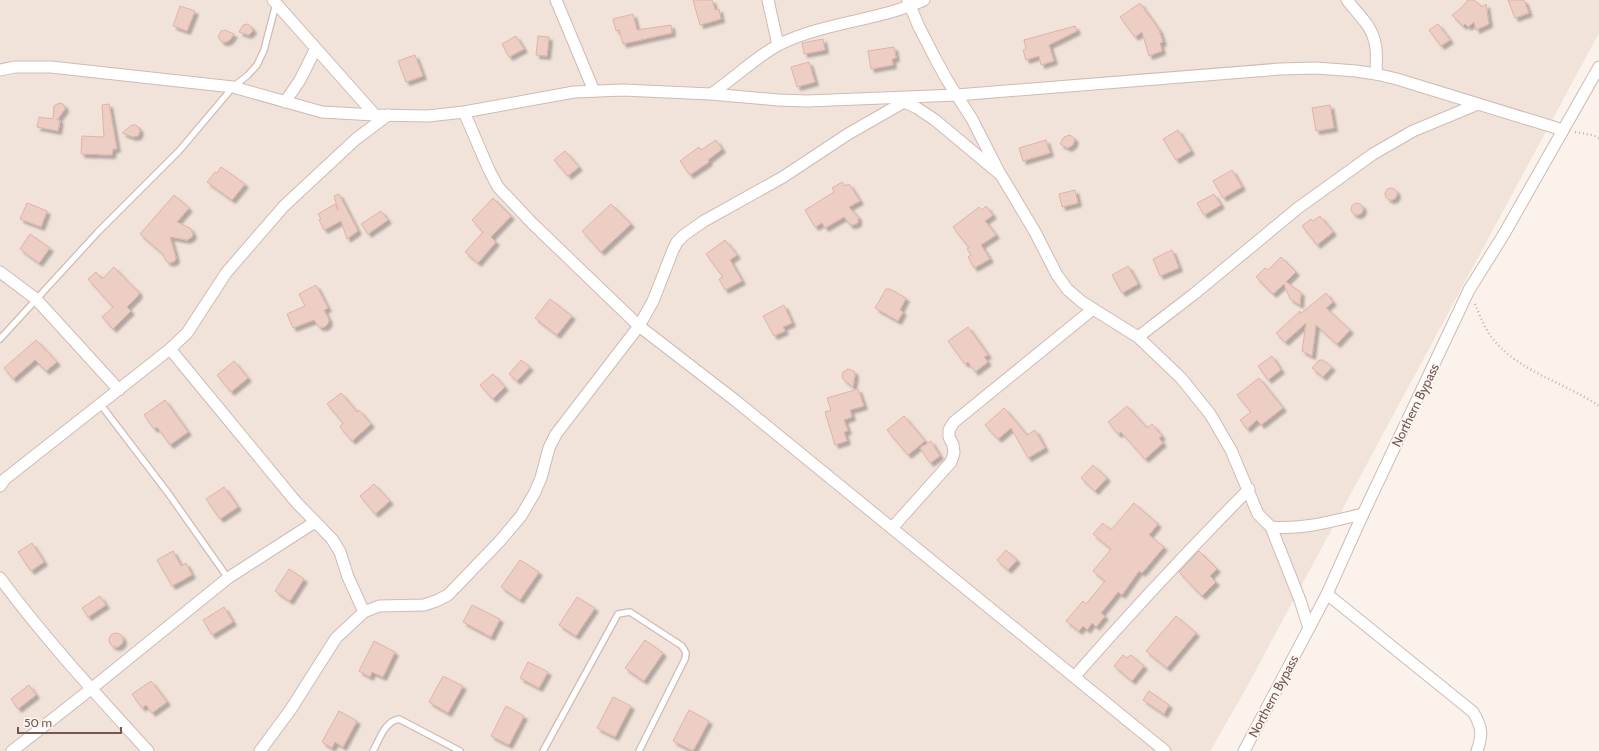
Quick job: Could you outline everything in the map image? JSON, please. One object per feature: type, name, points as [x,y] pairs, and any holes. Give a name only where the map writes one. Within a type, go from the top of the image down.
[{"type":"street","points":[[768,0],[778,45]]},
{"type":"street","points":[[712,94],[778,45],[800,36],[909,3],[924,0]]},
{"type":"street","points":[[1347,0],[1366,23],[1374,38],[1376,51],[1376,74]]},
{"type":"street","points":[[558,1],[594,91]]},
{"type":"street","points":[[275,2],[315,50],[375,115]]},
{"type":"street","points":[[909,3],[919,27],[935,58],[987,147],[1001,175],[1010,188],[1064,285],[1093,309],[1138,337],[1181,378],[1210,414],[1231,450],[1249,489],[1258,514],[1271,527],[1300,600],[1309,628]]},
{"type":"street","points":[[285,102],[300,80],[315,50]]},
{"type":"street","points":[[0,70],[15,67],[51,67],[233,87],[322,112],[428,116],[464,112],[574,92],[623,90],[712,94],[807,101],[892,96],[957,95],[1280,69],[1316,68],[1356,71],[1397,79],[1563,130]]},
{"type":"street","name":"Northern Bypass","points":[[1244,751],[1327,594],[1363,514],[1469,290],[1504,234],[1599,67]]},
{"type":"street","points":[[892,96],[935,120],[1001,175]]},
{"type":"street","points":[[260,751],[291,709],[336,638],[364,612],[379,606],[424,605],[448,595],[499,542],[521,516],[534,494],[541,478],[549,448],[556,434],[639,326],[652,301],[677,242],[684,235],[704,221],[783,177],[848,134],[904,102]]},
{"type":"street","points":[[1138,337],[1194,294],[1298,208],[1373,154],[1413,131],[1478,104]]},
{"type":"street","points":[[464,112],[498,187],[532,223],[639,326],[736,401],[1075,676],[1109,707],[1165,751]]},
{"type":"street","points":[[0,486],[5,479],[101,405],[170,349],[187,333],[226,273],[284,206],[356,139],[388,115]]},
{"type":"street","points":[[0,272],[36,299],[119,390]]},
{"type":"street","points":[[892,528],[951,462],[954,453],[953,445],[949,436],[949,430],[954,422],[1093,309]]},
{"type":"street","points":[[170,349],[296,502],[332,539],[340,552],[348,577],[364,612]]},
{"type":"street","points":[[1075,676],[1120,623],[1199,539],[1249,489]]},
{"type":"street","points":[[1271,527],[1288,529],[1312,526],[1363,514]]},
{"type":"street","points":[[16,750],[228,578],[315,522]]},
{"type":"street","points":[[0,578],[21,606],[91,689],[148,751]]},
{"type":"street","points":[[1327,594],[1473,712],[1481,725],[1481,740],[1477,751]]},
{"type":"lane","points":[[0,339],[98,232],[179,151],[233,87],[248,75],[257,65],[264,50],[275,2]]},
{"type":"lane","points":[[101,405],[168,493],[228,578]]},
{"type":"lane","points":[[542,751],[618,614],[630,612],[682,646],[686,653],[685,659],[639,751]]},
{"type":"lane","points":[[373,751],[387,725],[392,720],[399,719],[460,751]]},
{"type":"path","points":[[1563,130],[1592,135],[1599,138]]},
{"type":"path","points":[[1469,290],[1485,328],[1494,340],[1518,361],[1599,406]]},
{"type":"shaded area","points":[[0,0],[1599,0],[1599,33],[1243,694],[1210,751],[0,751]]},
{"type":"building","points":[[693,0],[712,0],[715,10],[719,9],[721,19],[700,25]]},
{"type":"building","points":[[1468,0],[1474,0],[1482,7],[1486,4],[1489,24],[1476,30],[1474,22],[1468,27],[1465,24],[1463,26],[1452,15]]},
{"type":"building","points":[[1508,0],[1524,0],[1529,13],[1515,18]]},
{"type":"building","points":[[1140,3],[1159,30],[1163,42],[1160,43],[1162,51],[1149,56],[1142,32],[1135,37],[1120,17]]},
{"type":"building","points":[[180,6],[195,11],[187,31],[173,26]]},
{"type":"building","points":[[633,14],[637,30],[671,25],[672,33],[623,44],[619,30],[616,31],[613,19]]},
{"type":"building","points":[[248,24],[253,31],[251,33],[248,35],[239,32],[243,25]]},
{"type":"building","points":[[1438,24],[1450,40],[1441,46],[1429,30]]},
{"type":"building","points":[[1075,26],[1077,31],[1049,45],[1054,61],[1041,65],[1039,56],[1026,60],[1023,50],[1026,49],[1024,40]]},
{"type":"building","points":[[225,30],[234,34],[230,40],[222,42],[218,37],[221,31]]},
{"type":"building","points":[[516,36],[524,49],[509,57],[502,44]]},
{"type":"building","points":[[538,36],[549,37],[547,56],[536,55]]},
{"type":"building","points":[[823,39],[825,50],[804,54],[802,43]]},
{"type":"building","points":[[894,47],[896,58],[892,59],[893,65],[871,69],[868,51]]},
{"type":"building","points":[[415,55],[423,76],[406,82],[398,61]]},
{"type":"building","points":[[809,62],[815,82],[797,87],[791,67]]},
{"type":"building","points":[[61,103],[64,105],[65,109],[57,120],[60,120],[58,131],[37,127],[39,117],[53,119],[54,106]]},
{"type":"building","points":[[109,104],[117,149],[113,149],[112,155],[81,154],[82,136],[104,137],[102,105]]},
{"type":"building","points":[[1330,105],[1334,128],[1316,131],[1312,108]]},
{"type":"building","points":[[132,125],[136,125],[139,128],[140,131],[138,136],[133,137],[122,133]]},
{"type":"building","points":[[1178,130],[1191,151],[1176,160],[1163,139]]},
{"type":"building","points":[[1070,135],[1075,139],[1073,145],[1068,148],[1060,144],[1064,137]]},
{"type":"building","points":[[716,140],[722,149],[708,160],[709,162],[690,175],[680,161],[699,147],[701,150]]},
{"type":"building","points":[[1046,140],[1050,153],[1023,161],[1019,148]]},
{"type":"building","points":[[565,151],[579,167],[568,176],[554,160]]},
{"type":"building","points":[[221,167],[245,184],[232,200],[207,182]]},
{"type":"building","points":[[1232,170],[1242,187],[1223,198],[1213,181]]},
{"type":"building","points":[[842,182],[845,186],[849,184],[860,201],[849,207],[858,217],[858,223],[850,225],[844,217],[825,228],[822,223],[815,227],[805,210],[834,192],[832,188]]},
{"type":"building","points":[[1389,188],[1393,188],[1397,194],[1393,200],[1389,200],[1385,196],[1385,192]]},
{"type":"building","points":[[1075,190],[1078,203],[1062,207],[1059,194]]},
{"type":"building","points":[[339,194],[358,231],[347,239],[341,221],[324,230],[319,220],[321,219],[318,214],[335,204],[338,210],[334,196]]},
{"type":"building","points":[[1214,194],[1221,205],[1204,215],[1197,203]]},
{"type":"building","points":[[174,195],[189,208],[177,222],[190,228],[193,234],[192,237],[187,240],[170,237],[176,258],[175,261],[170,263],[166,261],[163,254],[140,234]]},
{"type":"building","points":[[493,198],[511,216],[491,237],[496,242],[478,263],[465,252],[483,232],[472,220]]},
{"type":"building","points":[[27,203],[47,211],[41,227],[20,219]]},
{"type":"building","points":[[1355,203],[1359,203],[1363,209],[1359,215],[1355,215],[1351,211],[1351,207]]},
{"type":"building","points":[[611,204],[631,224],[601,252],[582,231]]},
{"type":"building","points":[[986,206],[993,215],[985,221],[996,235],[981,245],[990,259],[974,268],[968,257],[971,255],[967,249],[969,248],[953,227],[979,207],[982,210]]},
{"type":"building","points":[[381,211],[388,220],[368,234],[361,224]]},
{"type":"building","points":[[1320,216],[1333,232],[1317,245],[1302,226],[1311,219],[1313,221]]},
{"type":"building","points":[[30,234],[50,248],[39,263],[20,249]]},
{"type":"building","points":[[725,240],[737,255],[730,260],[742,281],[725,290],[719,279],[723,277],[706,254]]},
{"type":"building","points":[[1172,250],[1179,268],[1160,276],[1153,259]]},
{"type":"building","points":[[1281,257],[1296,272],[1286,282],[1301,293],[1300,305],[1290,299],[1284,284],[1273,294],[1256,277],[1265,268],[1268,270]]},
{"type":"building","points":[[1128,266],[1138,284],[1122,293],[1112,275]]},
{"type":"building","points":[[114,267],[139,293],[127,307],[131,311],[113,329],[102,317],[113,307],[88,279],[96,272],[102,279]]},
{"type":"building","points":[[316,285],[328,308],[324,310],[329,320],[328,324],[325,327],[319,327],[314,320],[293,328],[287,314],[305,306],[299,294]]},
{"type":"building","points":[[886,289],[890,289],[906,298],[900,310],[903,312],[898,321],[875,308]]},
{"type":"building","points":[[1326,293],[1333,302],[1326,308],[1350,330],[1337,344],[1316,325],[1312,356],[1302,351],[1306,323],[1285,342],[1276,333],[1300,311],[1300,314]]},
{"type":"building","points":[[550,299],[572,316],[557,335],[535,318]]},
{"type":"building","points":[[784,305],[792,323],[783,327],[785,331],[774,336],[763,316]]},
{"type":"building","points":[[968,327],[988,355],[984,357],[988,362],[975,372],[968,362],[965,364],[948,341]]},
{"type":"building","points":[[36,340],[57,362],[46,371],[35,360],[13,379],[4,368]]},
{"type":"building","points":[[1272,356],[1281,370],[1268,380],[1258,366]]},
{"type":"building","points":[[521,360],[530,367],[517,381],[509,374]]},
{"type":"building","points":[[1319,360],[1323,360],[1332,367],[1323,377],[1312,368]]},
{"type":"building","points":[[234,361],[248,378],[231,392],[217,375]]},
{"type":"building","points":[[848,369],[854,371],[855,375],[853,387],[843,379],[842,376],[843,372]]},
{"type":"building","points":[[493,374],[505,387],[493,399],[480,385]]},
{"type":"building","points":[[1259,378],[1283,408],[1261,425],[1257,420],[1247,429],[1240,420],[1251,412],[1237,395]]},
{"type":"building","points":[[858,389],[864,406],[850,410],[852,417],[844,420],[848,431],[844,432],[847,441],[835,445],[825,412],[831,410],[827,398]]},
{"type":"building","points":[[341,393],[357,412],[359,410],[371,424],[352,441],[340,427],[343,423],[327,404]]},
{"type":"building","points":[[165,400],[188,432],[170,445],[157,427],[154,429],[144,415]]},
{"type":"building","points":[[1127,406],[1147,428],[1152,424],[1162,436],[1159,438],[1163,443],[1145,459],[1121,432],[1118,434],[1108,422]]},
{"type":"building","points":[[1004,408],[1027,435],[1035,430],[1045,448],[1028,458],[1011,428],[998,439],[985,425]]},
{"type":"building","points":[[904,416],[925,441],[908,455],[887,430]]},
{"type":"building","points":[[931,441],[940,456],[930,463],[920,448]]},
{"type":"building","points":[[1093,465],[1107,478],[1095,491],[1081,478]]},
{"type":"building","points":[[374,484],[390,501],[375,514],[360,496]]},
{"type":"building","points":[[224,487],[238,507],[220,519],[206,499]]},
{"type":"building","points":[[1134,503],[1158,524],[1149,535],[1164,547],[1142,573],[1139,571],[1122,595],[1118,592],[1101,613],[1105,616],[1096,627],[1092,623],[1087,630],[1083,626],[1079,631],[1066,621],[1083,601],[1086,604],[1105,581],[1093,571],[1111,549],[1093,534],[1103,523],[1111,530]]},
{"type":"building","points":[[32,543],[44,562],[31,571],[18,552]]},
{"type":"building","points":[[1006,550],[1017,560],[1008,570],[997,560]]},
{"type":"building","points":[[173,551],[181,566],[186,563],[192,575],[172,586],[157,560]]},
{"type":"building","points":[[1199,551],[1217,569],[1210,576],[1216,582],[1202,596],[1179,572]]},
{"type":"building","points":[[520,560],[539,572],[520,600],[501,587]]},
{"type":"building","points":[[289,569],[304,579],[290,601],[275,591]]},
{"type":"building","points":[[100,596],[106,605],[88,617],[82,608]]},
{"type":"building","points":[[577,597],[595,608],[576,636],[559,625]]},
{"type":"building","points":[[472,605],[500,619],[491,637],[463,622]]},
{"type":"building","points":[[224,607],[233,622],[212,635],[203,620]]},
{"type":"building","points":[[1176,616],[1196,633],[1167,668],[1146,651]]},
{"type":"building","points":[[116,633],[121,635],[123,640],[121,645],[116,647],[111,645],[109,640],[111,635]]},
{"type":"building","points":[[645,640],[663,653],[644,681],[625,668]]},
{"type":"building","points":[[374,641],[395,652],[383,677],[372,672],[370,677],[359,671]]},
{"type":"building","points":[[1123,655],[1127,658],[1131,655],[1144,666],[1132,681],[1114,666]]},
{"type":"building","points":[[528,662],[548,672],[539,688],[520,678]]},
{"type":"building","points":[[443,676],[463,686],[448,713],[429,702]]},
{"type":"building","points":[[151,681],[167,702],[152,713],[146,705],[142,708],[132,694]]},
{"type":"building","points":[[29,685],[36,695],[18,709],[11,699]]},
{"type":"building","points":[[1149,691],[1169,705],[1164,714],[1143,700]]},
{"type":"building","points":[[613,697],[631,706],[615,737],[597,728]]},
{"type":"building","points":[[506,706],[524,716],[509,745],[491,736]]},
{"type":"building","points":[[689,710],[709,721],[693,751],[673,741]]},
{"type":"building","points":[[339,711],[357,721],[343,747],[335,742],[332,748],[322,742]]}]
